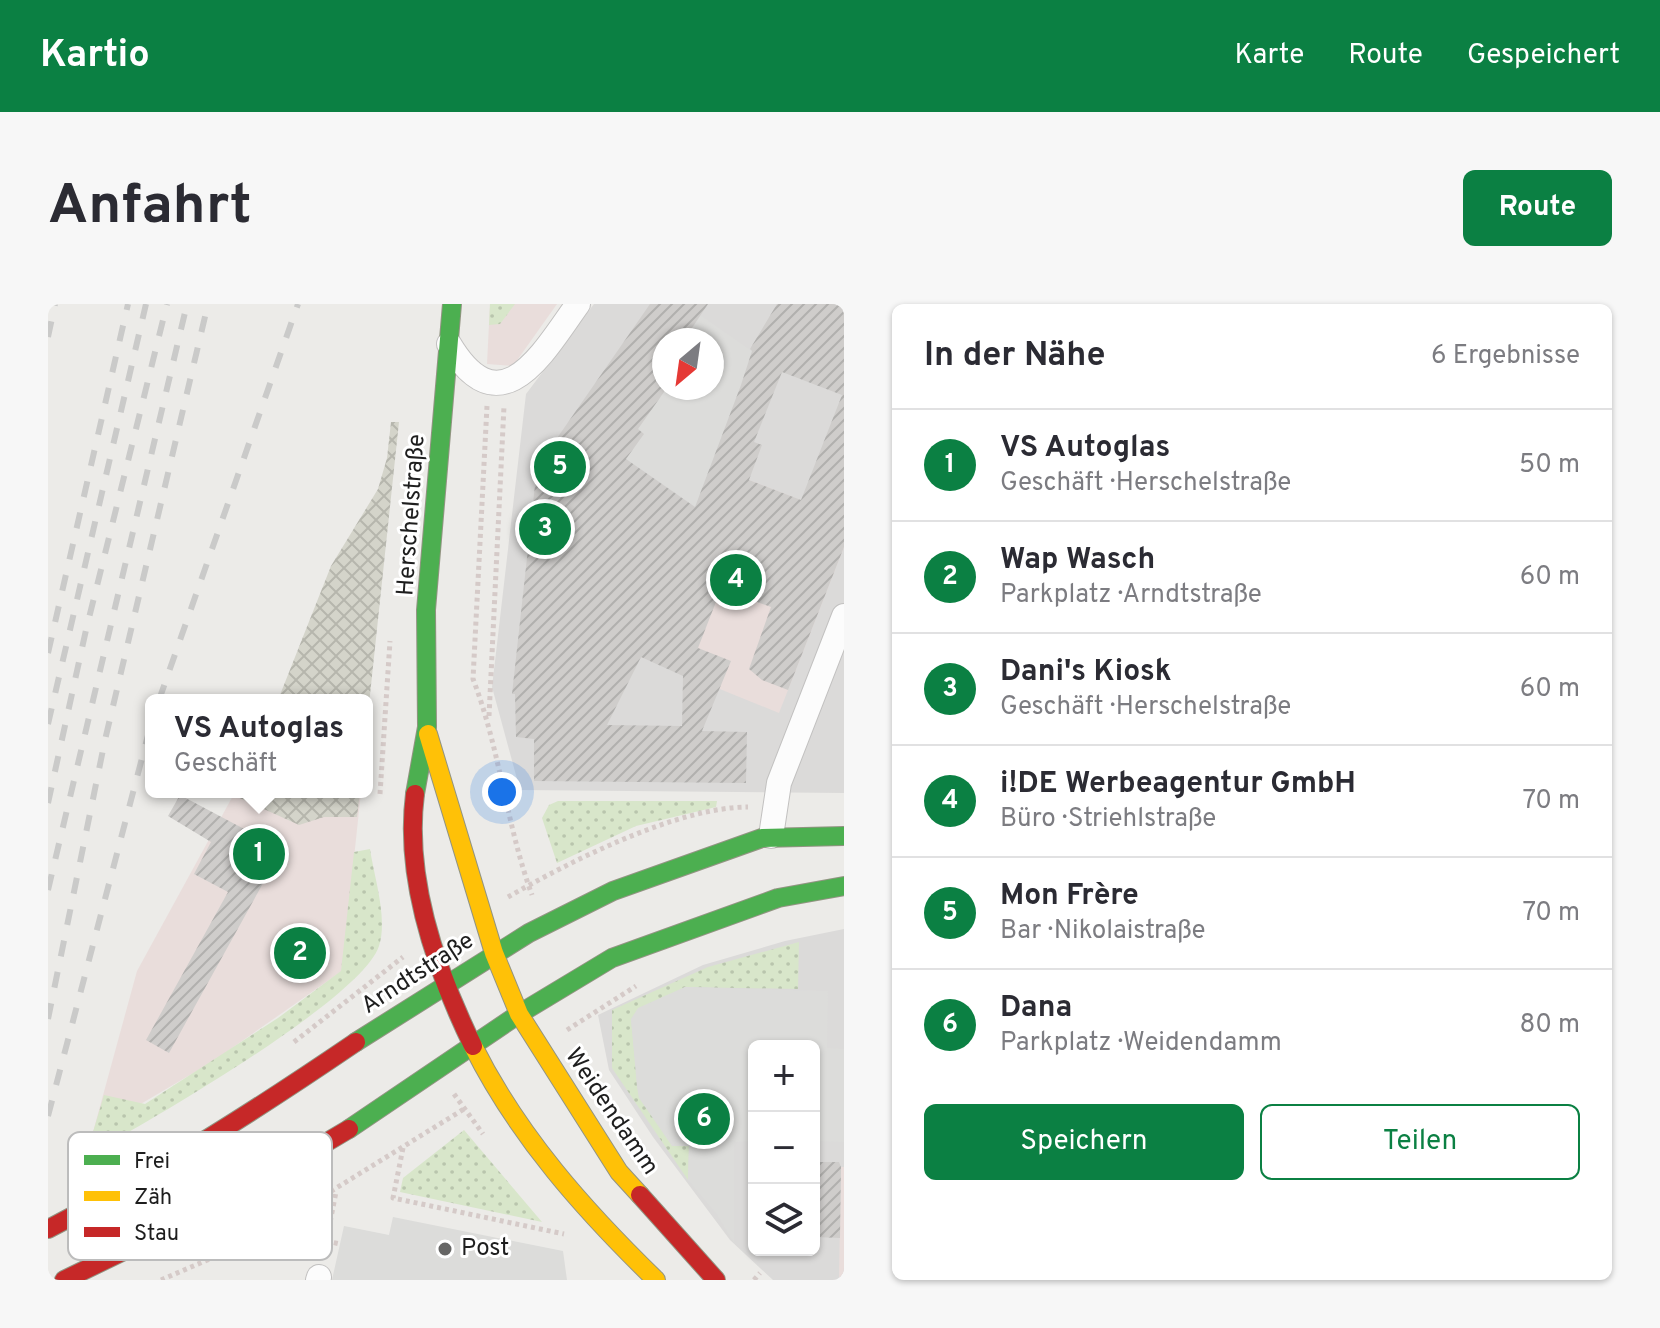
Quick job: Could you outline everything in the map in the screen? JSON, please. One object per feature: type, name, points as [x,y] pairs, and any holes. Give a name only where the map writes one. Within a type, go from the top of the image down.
[{"type":"main road","name":"Herschelstraße","points":[[442,985],[428,937],[413,815],[427,729],[425,653],[452,304]]},
{"type":"main road","name":"Herschelstraße","points":[[427,729],[494,953]]},
{"type":"main road","name":"Arndtstraße","points":[[227,1132],[442,985],[577,907],[652,873],[771,836],[844,836]]},
{"type":"main road","points":[[332,1141],[519,1014],[612,958],[778,898],[844,886]]},
{"type":"main road","name":"Weidendamm","points":[[494,953],[519,1014],[619,1172],[716,1280]]},
{"type":"main road","points":[[442,985],[470,1047],[545,1161],[623,1251],[656,1280]]},
{"type":"main road","name":"Arndtstraße","points":[[48,1229],[68,1218]]},
{"type":"main road","points":[[64,1280],[105,1260]]},
{"type":"street","points":[[449,344],[478,378],[496,386],[527,373],[578,304]]},
{"type":"street","points":[[771,836],[779,783],[844,616]]},
{"type":"path","points":[[489,721],[496,386]]},
{"type":"path","points":[[496,386],[473,679],[489,721],[512,832],[537,906]]},
{"type":"path","points":[[285,1048],[405,956]]},
{"type":"path","points":[[332,1193],[474,1101]]},
{"type":"path","points":[[403,1147],[393,1198],[569,1235]]},
{"type":"path","points":[[332,1211],[336,1191]]},
{"type":"path","points":[[332,1242],[340,1244]]},
{"type":"path","points":[[161,1280],[207,1260]]},
{"type":"path","points":[[754,1280],[760,1273]]},
{"type":"shaded area","points":[[490,304],[557,304],[513,366],[487,364]]},
{"type":"shaded area","points":[[594,304],[844,304],[844,793],[520,790],[492,687],[526,394]]},
{"type":"shaded area","points":[[700,315],[719,328],[692,328]]},
{"type":"shaded area","points":[[724,332],[753,352],[696,507],[600,441],[638,429],[657,400],[724,400]]},
{"type":"shaded area","points":[[391,422],[399,422],[370,694],[280,694],[331,566],[378,489],[387,458]]},
{"type":"shaded area","points":[[749,480],[844,517],[844,547],[779,713],[641,657]]},
{"type":"shaded area","points":[[232,798],[360,798],[342,971],[212,1062],[93,1132],[137,971]]},
{"type":"shaded area","points":[[240,798],[359,798],[357,817],[324,817],[299,825]]},
{"type":"shaded area","points":[[844,929],[844,1280],[773,1280],[730,1240],[653,1137],[609,1070],[598,1015],[703,965],[785,941]]},
{"type":"shaded area","points":[[685,987],[828,991],[827,1048],[844,1049],[844,1142],[820,1141],[820,1040],[748,1040],[748,1141],[734,1142],[734,1243],[716,1213],[688,1180],[689,1146],[672,1146],[639,1098],[631,1019],[638,1008]]},
{"type":"shaded area","points":[[841,1167],[844,1167],[844,1277],[839,1277]]},
{"type":"shaded area","name":"Post","points":[[393,1217],[563,1251],[567,1280],[332,1280],[344,1226],[389,1235]]},
{"type":"green space","points":[[490,304],[515,304],[500,324],[489,325]]},
{"type":"green space","points":[[558,801],[717,801],[716,807],[636,826],[557,863],[542,818],[549,805]]},
{"type":"green space","points":[[370,849],[382,923],[379,946],[365,968],[299,1024],[167,1109],[128,1132],[93,1132],[104,1095],[145,1104],[278,1018],[341,971],[354,852]]},
{"type":"green space","points":[[799,942],[798,989],[685,987],[631,1019],[639,1098],[689,1145],[688,1180],[612,1068],[612,1010],[708,967]]},
{"type":"green space","points":[[464,1130],[542,1222],[400,1192],[403,1178]]},
{"type":"building","points":[[650,304],[708,304],[692,328],[652,328],[652,400],[658,400],[638,429],[644,434],[626,459],[695,507],[741,385],[752,351],[750,349],[777,304],[844,304],[844,547],[788,690],[762,680],[749,669],[771,607],[721,589],[698,648],[731,661],[702,731],[747,732],[746,783],[534,781],[534,739],[516,737],[515,694],[512,694],[537,467]],"holes":[[[782,372],[842,395],[801,500],[749,480],[762,445],[754,442]],[[641,657],[683,676],[682,726],[607,725]]]},
{"type":"building","points":[[178,798],[186,798],[282,849],[169,1053],[146,1040],[228,892],[194,874],[211,842],[168,816]]},
{"type":"building","points":[[820,1162],[839,1162],[841,1167],[840,1238],[820,1237]]},
{"type":"railway","points":[[48,337],[55,304]]},
{"type":"railway","points":[[48,653],[128,304]]},
{"type":"railway","points":[[48,724],[146,304]]},
{"type":"railway","points":[[48,803],[86,630],[167,304]]},
{"type":"railway","points":[[48,890],[187,304]]},
{"type":"railway","points":[[48,1019],[105,740],[208,304]]},
{"type":"railway","points":[[161,694],[298,304]]},
{"type":"railway","points":[[48,1116],[145,747]]},
{"type":"traffic: fast","points":[[415,794],[427,727],[426,610],[452,304]]},
{"type":"traffic: fast","points":[[356,1042],[529,933],[613,891],[762,838],[844,836]]},
{"type":"traffic: fast","points":[[349,1129],[519,1014],[612,958],[778,898],[844,886]]},
{"type":"traffic: slow","points":[[428,734],[494,953],[519,1014],[619,1172],[640,1195]]},
{"type":"traffic: slow","points":[[473,1046],[510,1111],[554,1170],[603,1227],[656,1280]]},
{"type":"traffic: jam","points":[[415,794],[414,858],[426,924],[447,987],[473,1046]]},
{"type":"traffic: jam","points":[[218,1132],[356,1042]]},
{"type":"traffic: jam","points":[[332,1139],[349,1129]]},
{"type":"traffic: jam","points":[[640,1195],[716,1280]]},
{"type":"traffic: jam","points":[[48,1229],[68,1218]]},
{"type":"traffic: jam","points":[[64,1280],[105,1260]]},
{"type":"place","name":"Mon Frère","points":[[560,467]]},
{"type":"place","name":"Dani's Kiosk","points":[[545,529]]},
{"type":"place","name":"i!DE Werbeagentur GmbH","points":[[736,580]]},
{"type":"place","name":"VS Autoglas","points":[[259,854]]},
{"type":"place","name":"Wap Wasch","points":[[300,953]]},
{"type":"place","name":"Dana","points":[[704,1119]]},
{"type":"place","name":"Post","points":[[445,1249]]}]
